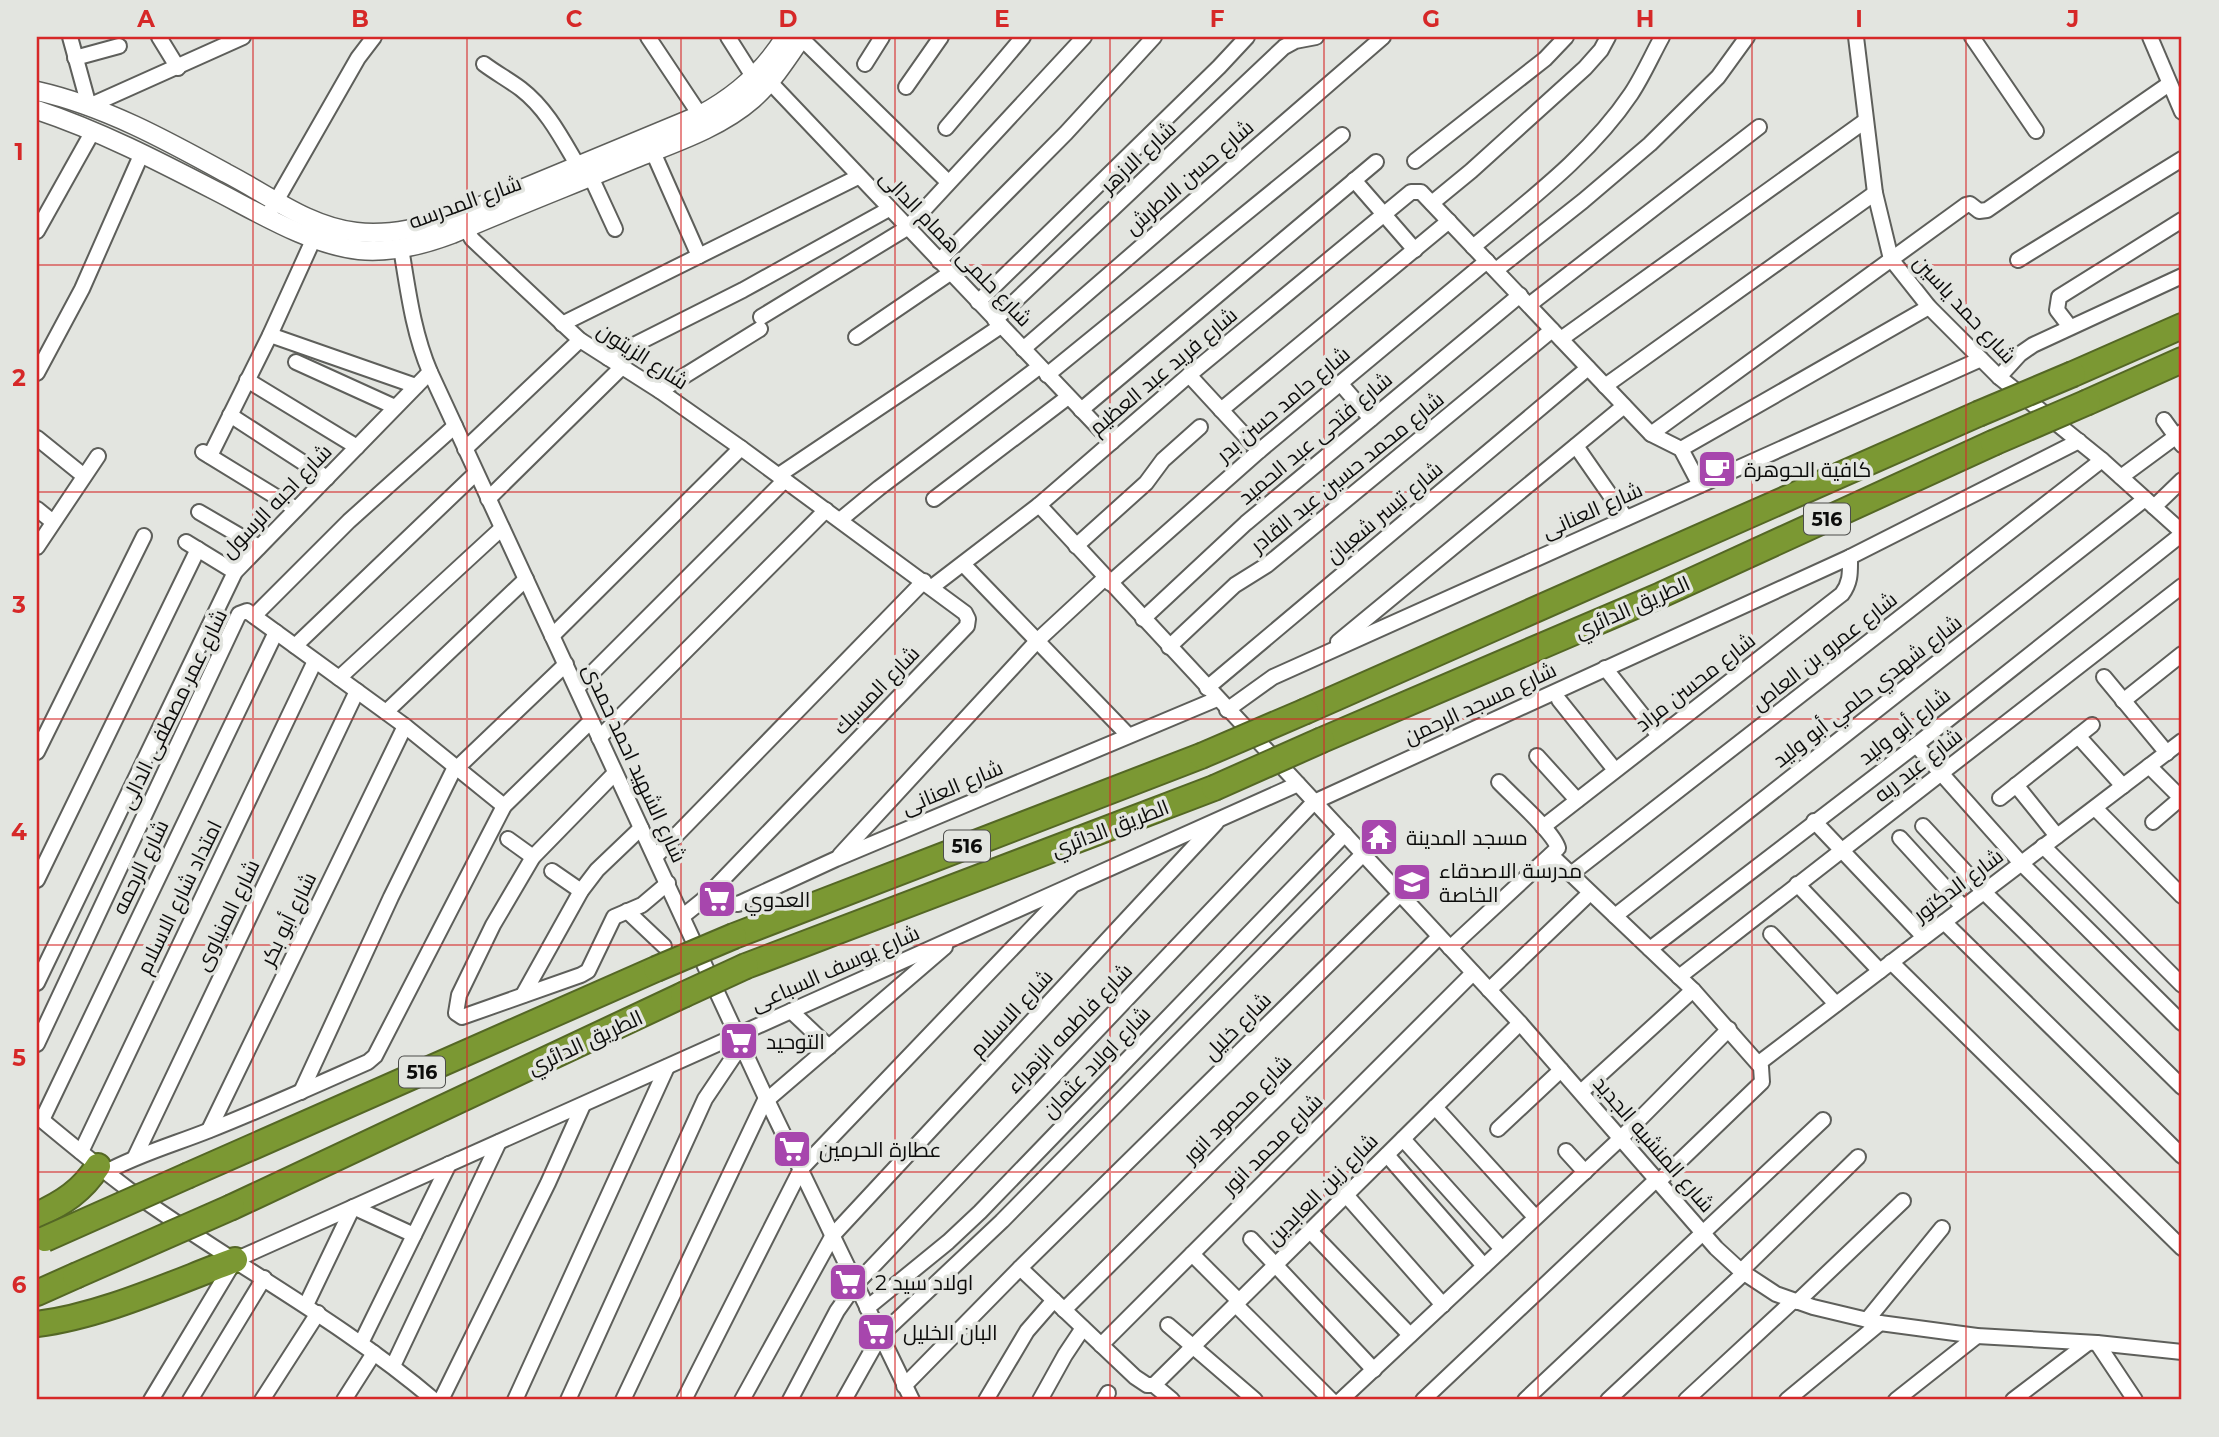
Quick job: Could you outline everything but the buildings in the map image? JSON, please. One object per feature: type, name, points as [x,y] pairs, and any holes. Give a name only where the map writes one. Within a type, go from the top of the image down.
[{"type":"highway","name":"الطريق الدائري","points":[[41,1241],[660,958],[734,936],[1201,756],[2182,326]]},
{"type":"highway","name":"الطريق الدائري","points":[[37,1293],[232,1207],[746,966],[1214,788],[1661,595],[2182,360]]},
{"type":"highway","points":[[37,1215],[69,1198],[85,1184],[95,1163]]},
{"type":"highway","points":[[37,1324],[71,1318],[102,1308],[235,1260]]},
{"type":"street","points":[[70,37],[89,106],[243,37]]},
{"type":"street","points":[[159,37],[178,68]]},
{"type":"street","points":[[272,209],[358,58],[374,37]]},
{"type":"street","points":[[648,37],[701,115]]},
{"type":"street","name":"شارع حلمى همام الدالى","points":[[728,37],[762,80],[859,177],[1112,442]]},
{"type":"street","points":[[796,37],[948,182]]},
{"type":"street","name":"شارع المدرسه","points":[[584,172],[653,152],[729,117],[751,101],[762,80],[796,37]]},
{"type":"street","points":[[865,64],[882,37]]},
{"type":"street","points":[[906,87],[941,37]]},
{"type":"street","points":[[946,128],[1023,37]]},
{"type":"street","points":[[660,391],[907,228],[1084,37]]},
{"type":"street","points":[[939,261],[1066,133],[1154,37]]},
{"type":"street","points":[[978,302],[1247,37]]},
{"type":"street","name":"شارع الازهر","points":[[577,688],[782,477],[998,323],[1284,47],[1295,41],[1316,37]]},
{"type":"street","name":"شارع حسن الاطرش","points":[[1023,349],[1382,37]]},
{"type":"street","points":[[1415,162],[1545,59],[1566,37]]},
{"type":"street","name":"شارع فريد عبد العظيم","points":[[655,858],[928,584],[962,564],[1039,505],[1189,375],[1411,192],[1427,197],[1481,162],[1585,68],[1601,50],[1608,37]]},
{"type":"street","points":[[1473,247],[1548,183],[1593,140],[1632,93],[1662,37]]},
{"type":"street","name":"شارع حامد حسن بدر","points":[[836,859],[1038,640],[1340,383],[1491,265],[1583,201],[1650,144],[1718,77],[1747,37]]},
{"type":"street","name":"شارع حمد ياسين","points":[[1856,37],[1875,193],[1891,259],[1929,307],[1999,377],[2079,440],[2182,533]]},
{"type":"street","points":[[1972,37],[2036,131]]},
{"type":"street","points":[[2150,37],[2182,112]]},
{"type":"street","points":[[75,58],[119,46]]},
{"type":"street","points":[[484,64],[535,102],[584,172],[615,229]]},
{"type":"street","name":"شارع المدرسه","points":[[37,91],[89,106],[193,155],[314,238],[356,250],[401,248],[427,243],[462,222],[584,172],[701,115],[762,80]]},
{"type":"street","points":[[1651,434],[1966,205],[1970,204],[1979,211],[1987,210],[2169,84]]},
{"type":"street","name":"شارع المدرسه","points":[[37,110],[93,131],[272,209],[314,221],[356,232],[391,233],[462,222]]},
{"type":"street","name":"شارع محمد حسين عبد القادر","points":[[1170,647],[1235,585],[1268,565],[1557,335],[1865,121]]},
{"type":"street","name":"شارع فتحى عبد الحميد","points":[[1143,619],[1246,523],[1371,419],[1524,300],[1759,127]]},
{"type":"street","points":[[37,231],[93,131]]},
{"type":"street","points":[[840,520],[879,488],[1044,371],[1342,135]]},
{"type":"street","points":[[653,152],[699,256]]},
{"type":"street","points":[[37,373],[82,289],[142,153]]},
{"type":"street","points":[[2018,260],[2182,159]]},
{"type":"street","points":[[1081,410],[1376,162]]},
{"type":"street","points":[[562,324],[859,177]]},
{"type":"street","points":[[1354,180],[1415,250]]},
{"type":"street","points":[[1605,386],[1875,193]]},
{"type":"street","points":[[1427,197],[1651,434],[1681,449],[1700,485]]},
{"type":"street","points":[[608,358],[743,290],[889,209]]},
{"type":"street","points":[[2070,327],[2057,310],[2059,297],[2182,220]]},
{"type":"street","points":[[1221,410],[1449,221]]},
{"type":"street","name":"شارع الزيتون","points":[[462,222],[472,239],[580,340],[660,391],[826,510]]},
{"type":"street","points":[[296,509],[206,454],[230,415],[270,335],[314,238]]},
{"type":"street","name":"شارع الشهيد احمد حمدى","points":[[401,248],[414,325],[429,372],[906,1394]]},
{"type":"street","points":[[856,337],[950,273]]},
{"type":"street","points":[[1999,377],[2020,354],[2033,345],[2182,276]]},
{"type":"street","points":[[1681,449],[1929,307]]},
{"type":"street","points":[[270,335],[416,386]]},
{"type":"street","points":[[465,449],[580,340]]},
{"type":"street","name":"شارع العنانى","points":[[1227,710],[1273,677],[1981,359]]},
{"type":"street","points":[[296,362],[395,407]]},
{"type":"street","points":[[488,499],[622,367]]},
{"type":"street","name":"شارع تيسر شعبان","points":[[1212,694],[1588,368]]},
{"type":"street","name":"شارع احبه الرسول","points":[[37,983],[235,572],[429,372]]},
{"type":"street","points":[[1189,375],[1259,451]]},
{"type":"street","points":[[247,380],[357,447]]},
{"type":"street","points":[[1340,383],[1371,419]]},
{"type":"street","points":[[934,499],[1068,397]]},
{"type":"street","points":[[1323,654],[1624,406]]},
{"type":"street","points":[[230,415],[327,478]]},
{"type":"street","points":[[2121,478],[2180,437],[2164,420]]},
{"type":"street","points":[[254,616],[349,521],[454,426]]},
{"type":"street","points":[[1076,546],[1146,483],[1163,460],[1200,427]]},
{"type":"street","points":[[37,438],[84,476]]},
{"type":"street","name":"شارع مسجد الرحمن","points":[[1314,802],[1850,557],[2079,440]]},
{"type":"street","points":[[1576,446],[1626,518]]},
{"type":"street","points":[[552,636],[741,448]]},
{"type":"street","points":[[37,547],[98,456]]},
{"type":"street","name":"شارع عمرو بن العاص","points":[[1571,874],[2102,460]]},
{"type":"street","points":[[295,646],[476,473]]},
{"type":"street","name":"شارع شهدي حلمي أبو وليد","points":[[1615,916],[2182,480]]},
{"type":"street","name":"شارع المنشيه الجديد","points":[[1039,505],[1520,1023],[1729,1262],[1742,1272],[1795,1302],[1874,1321],[1977,1336],[2182,1352]]},
{"type":"street","points":[[37,509],[54,522]]},
{"type":"street","points":[[599,738],[826,510]]},
{"type":"street","name":"شارع المسبك","points":[[683,916],[703,900],[967,626],[965,613],[826,510]]},
{"type":"street","points":[[199,513],[259,547]]},
{"type":"street","points":[[340,678],[502,528]]},
{"type":"street","name":"شارع أبو وليد","points":[[1650,949],[1916,745],[2182,533]]},
{"type":"street","points":[[37,752],[144,536]]},
{"type":"street","points":[[37,880],[192,545],[235,572]]},
{"type":"street","name":"شارع محسن مراد","points":[[1543,827],[1842,594],[1848,587],[1850,557]]},
{"type":"street","points":[[962,564],[1128,735]]},
{"type":"street","points":[[386,712],[526,579]]},
{"type":"street","name":"شارع عبد ربه","points":[[1679,977],[2182,586]]},
{"type":"street","name":"شارع عمر مصطفى الدالى","points":[[37,1044],[239,614],[247,611],[340,678],[405,726],[504,806]]},
{"type":"street","name":"شارع الرحمه","points":[[40,1117],[276,632]]},
{"type":"street","points":[[2123,701],[2182,654]]},
{"type":"street","name":"امتداد شارع الاسلام","points":[[95,1163],[315,660]]},
{"type":"street","points":[[301,1092],[391,897],[456,767],[566,664]]},
{"type":"street","points":[[1605,668],[1659,736]]},
{"type":"street","points":[[2104,677],[2167,753]]},
{"type":"street","name":"شارع المنياوى","points":[[135,1157],[357,691]]},
{"type":"street","name":"شارع العنانى","points":[[703,900],[738,904],[836,859],[1128,735],[1212,694]]},
{"type":"street","points":[[1559,700],[1615,770]]},
{"type":"street","points":[[95,1163],[135,1157],[209,1130],[368,1062],[380,1048],[504,806],[592,721]]},
{"type":"street","points":[[2000,798],[2092,724]]},
{"type":"street","name":"شارع أبو بكر","points":[[209,1130],[405,726]]},
{"type":"street","points":[[2078,736],[2123,786]]},
{"type":"street","name":"شارع الدكتور","points":[[1759,1063],[2182,741]]},
{"type":"street","points":[[1916,745],[2021,863],[2182,1023]]},
{"type":"street","points":[[1537,756],[1577,800]]},
{"type":"street","points":[[2149,766],[2182,798],[2153,822]]},
{"type":"street","points":[[615,774],[533,857],[493,925],[459,995],[456,1013],[462,1017],[588,971],[614,916],[642,905],[668,883]]},
{"type":"street","points":[[1450,948],[1558,848],[1543,827],[1499,782]]},
{"type":"street","name":"شارع يوسف السباعى","points":[[235,1260],[667,1067],[740,1040],[791,1011],[1076,881],[1298,784]]},
{"type":"street","points":[[2016,785],[2057,836]]},
{"type":"street","name":"شارع فاطمه الزهراء","points":[[790,1400],[837,1311],[856,1284],[1314,802]]},
{"type":"street","points":[[2095,808],[2182,896]]},
{"type":"street","name":"شارع الاسلام","points":[[742,1400],[833,1235],[1221,818]]},
{"type":"street","points":[[1814,821],[1924,937]]},
{"type":"street","points":[[1923,826],[1984,892],[2182,1087]]},
{"type":"street","points":[[523,996],[581,891],[597,870],[641,828]]},
{"type":"street","name":"شارع اولاد عثمان","points":[[867,1308],[948,1242],[989,1203],[1345,834]]},
{"type":"street","points":[[1900,838],[1963,907]]},
{"type":"street","points":[[508,839],[533,857]]},
{"type":"street","points":[[2043,846],[2182,985]]},
{"type":"street","points":[[844,1400],[880,1336],[1002,1221],[1363,854]]},
{"type":"street","points":[[1423,1400],[1762,1082],[1764,1077],[1759,1063],[1693,990],[1551,855]]},
{"type":"street","points":[[552,871],[581,891]]},
{"type":"street","points":[[684,1400],[801,1168],[1076,881]]},
{"type":"street","points":[[1797,884],[2182,1248]]},
{"type":"street","points":[[1489,990],[1590,892]]},
{"type":"street","name":"شارع خليل","points":[[906,1394],[1020,1268],[1400,894]]},
{"type":"street","points":[[626,911],[660,958]]},
{"type":"street","points":[[1944,922],[2182,1156]]},
{"type":"street","points":[[1771,934],[1836,1004]]},
{"type":"street","points":[[623,1400],[767,1099],[957,937]]},
{"type":"street","name":"شارع محمود انور","points":[[986,1400],[1027,1331],[1059,1305],[1439,937]]},
{"type":"street","name":"شارع محمد انور","points":[[1101,1345],[1473,973]]},
{"type":"street","points":[[1581,1092],[1693,990]]},
{"type":"street","points":[[791,1011],[829,1047]]},
{"type":"street","name":"شارع زين العابدين","points":[[1154,1385],[1520,1023]]},
{"type":"street","points":[[1341,1400],[1621,1138],[1728,1029]]},
{"type":"street","points":[[568,1400],[705,1099],[740,1040]]},
{"type":"street","points":[[515,1400],[667,1067]]},
{"type":"street","points":[[1498,1129],[1561,1070]]},
{"type":"street","points":[[442,1400],[583,1105]]},
{"type":"street","points":[[1435,1107],[1535,1217]]},
{"type":"street","points":[[40,1117],[129,1190],[312,1309],[393,1366],[417,1394],[434,1400]]},
{"type":"street","points":[[1525,1400],[1823,1120]]},
{"type":"street","points":[[1403,1139],[1502,1250]]},
{"type":"street","points":[[393,1366],[499,1142]]},
{"type":"street","points":[[1566,1151],[1585,1172]]},
{"type":"street","points":[[1387,1155],[1484,1266]]},
{"type":"street","points":[[1608,1400],[1858,1157]]},
{"type":"street","points":[[361,1343],[449,1164]]},
{"type":"street","points":[[1346,1195],[1443,1304]]},
{"type":"street","points":[[1686,1400],[1903,1201]]},
{"type":"street","points":[[261,1400],[312,1309],[353,1208],[414,1235]]},
{"type":"street","points":[[1787,1400],[1874,1321],[1942,1228]]},
{"type":"street","points":[[1310,1231],[1410,1335]]},
{"type":"street","points":[[1251,1239],[1374,1370]]},
{"type":"street","points":[[1192,1254],[1331,1400]]},
{"type":"street","points":[[151,1400],[235,1260]]},
{"type":"street","points":[[1020,1268],[1141,1381],[1154,1385],[1172,1400]]},
{"type":"street","points":[[190,1400],[264,1278]]},
{"type":"street","points":[[1168,1325],[1255,1400]]},
{"type":"street","points":[[1040,1400],[1083,1328]]},
{"type":"street","points":[[1896,1400],[1977,1336]]},
{"type":"street","points":[[2013,1400],[2093,1343],[2135,1400]]},
{"type":"street","points":[[344,1400],[374,1353]]},
{"type":"place","name":"كافية الحوهرة","points":[[1717,469]]},
{"type":"place","name":"مسجد المدينة","points":[[1379,837]]},
{"type":"place","name":"مدرسة الاصدقاء الخاصة","points":[[1412,882]]},
{"type":"place","name":"العدوي","points":[[717,899]]},
{"type":"place","name":"التوحيد","points":[[739,1041]]},
{"type":"place","name":"عطارة الحرمين","points":[[792,1149]]},
{"type":"place","name":"اولاد سيد 2","points":[[848,1282]]},
{"type":"place","name":"البان الخليل","points":[[876,1332]]}]
